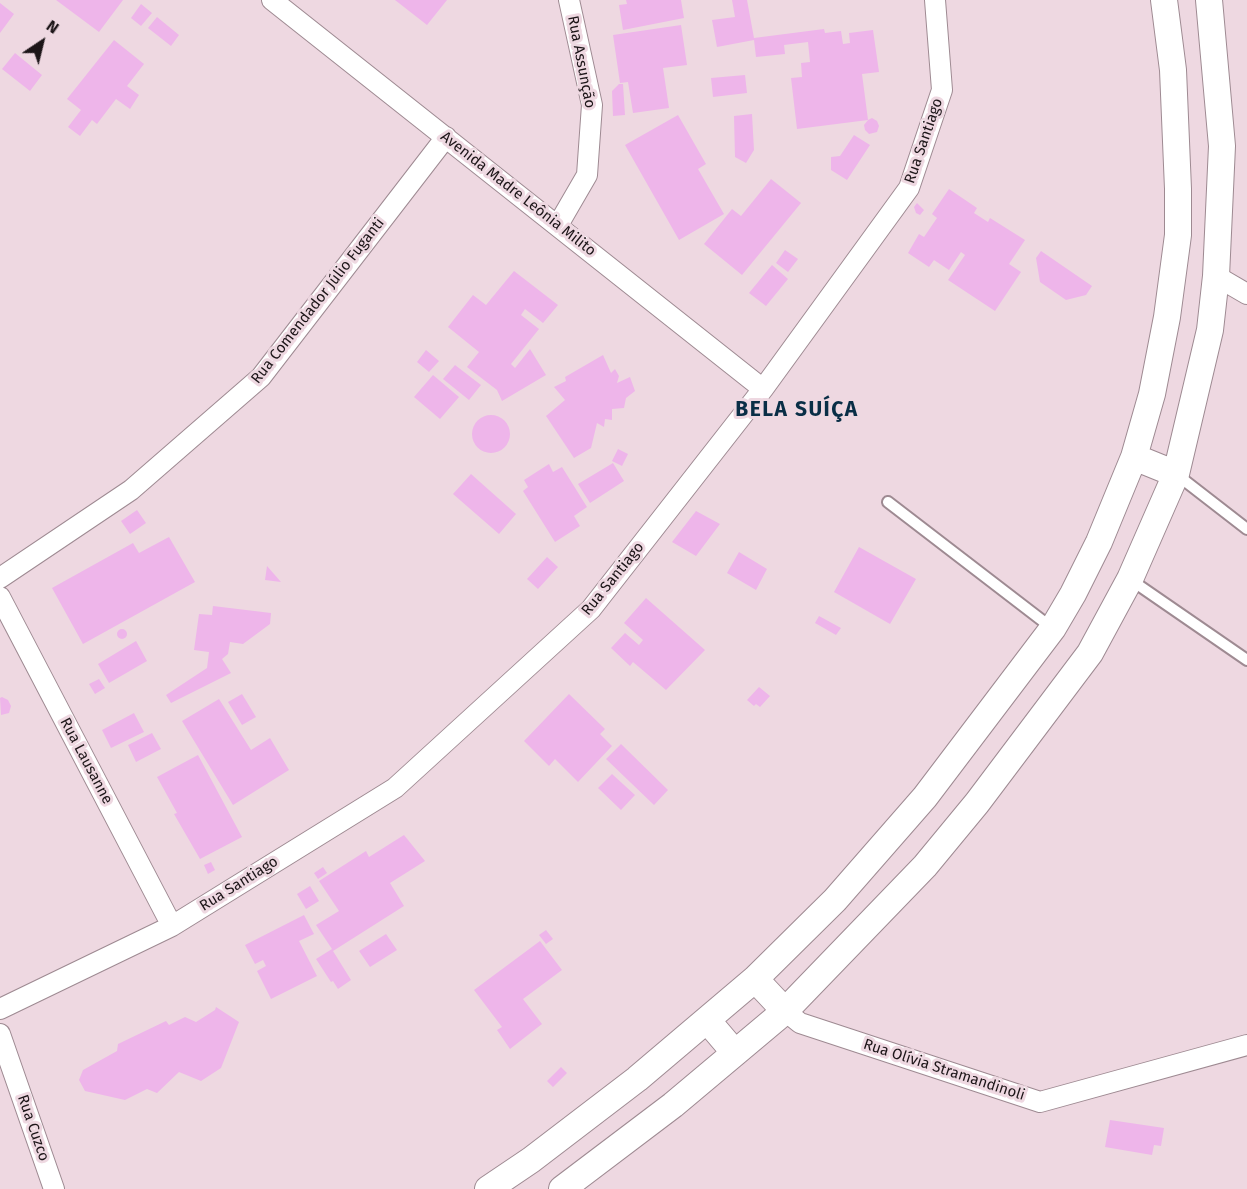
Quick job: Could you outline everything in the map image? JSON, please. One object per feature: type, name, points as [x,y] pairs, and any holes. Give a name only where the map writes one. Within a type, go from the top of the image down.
[{"type":"street","name":"Avenida Madre Leônia Milito","points":[[272,0],[763,389]]},
{"type":"street","name":"Rua Assunção","points":[[558,225],[587,175],[592,105],[569,0]]},
{"type":"street","name":"Rua Santiago","points":[[0,1009],[172,926],[395,788],[591,609],[763,389],[909,188],[942,90],[935,0]]},
{"type":"street","points":[[488,1189],[531,1160],[637,1079],[756,980],[835,900],[925,797],[1053,628],[1099,542],[1134,457],[1152,394],[1167,317],[1178,235],[1173,70],[1164,0]]},
{"type":"street","points":[[562,1189],[673,1105],[784,1011],[925,866],[977,803],[1089,653],[1131,579],[1176,474],[1210,330],[1216,276],[1222,146],[1209,0]]},
{"type":"street","name":"Rua Comendador Júlio Fuganti","points":[[0,578],[131,490],[261,377],[446,136]]},
{"type":"street","points":[[1216,276],[1247,294]]},
{"type":"street","points":[[1134,457],[1176,474]]},
{"type":"street","name":"Rua Lausanne","points":[[0,597],[172,926]]},
{"type":"street","points":[[756,980],[784,1011]]},
{"type":"street","name":"Rua Olívia Stramandinoli","points":[[784,1011],[800,1023],[1040,1102],[1247,1045]]},
{"type":"street","points":[[707,1020],[735,1053]]},
{"type":"street","name":"Rua Cuzco","points":[[0,1034],[54,1189]]},
{"type":"lane","points":[[1176,474],[1247,529]]},
{"type":"lane","points":[[888,502],[1053,628]]},
{"type":"lane","points":[[1131,579],[1247,660]]},
{"type":"building","points":[[56,0],[123,0],[99,32]]},
{"type":"building","points":[[395,0],[447,0],[427,25]]},
{"type":"building","points":[[626,0],[681,0],[684,18],[623,30],[619,5],[627,4]]},
{"type":"building","points":[[732,0],[747,0],[754,38],[824,29],[825,33],[841,31],[843,44],[850,43],[849,33],[873,30],[879,72],[862,74],[868,120],[797,129],[791,78],[802,77],[801,63],[810,62],[808,42],[784,45],[785,54],[756,57],[754,40],[717,47],[712,20],[735,17]]},
{"type":"building","points":[[0,3],[14,14],[0,33]]},
{"type":"building","points":[[141,4],[152,13],[141,26],[131,18]]},
{"type":"building","points":[[157,17],[179,35],[171,46],[148,28]]},
{"type":"building","points":[[681,25],[687,65],[663,68],[669,108],[633,113],[628,82],[620,83],[613,35]]},
{"type":"building","points":[[114,40],[144,64],[127,86],[139,95],[130,109],[116,99],[97,124],[92,120],[80,136],[68,127],[81,110],[67,99]]},
{"type":"building","points":[[15,53],[42,75],[30,91],[2,69]]},
{"type":"building","points":[[745,75],[747,93],[713,97],[711,78]]},
{"type":"building","points":[[619,84],[623,84],[625,115],[613,116],[612,91]]},
{"type":"building","points":[[752,114],[754,150],[746,163],[735,157],[734,116]]},
{"type":"building","points":[[678,115],[706,164],[698,169],[724,214],[679,240],[625,145]]},
{"type":"building","points":[[872,118],[877,121],[879,126],[877,132],[869,134],[865,130],[864,125]]},
{"type":"building","points":[[854,135],[870,145],[847,180],[831,170],[831,157],[840,156]]},
{"type":"building","points":[[771,179],[801,203],[742,275],[704,244],[732,209],[741,216]]},
{"type":"building","points":[[949,189],[977,208],[974,213],[988,222],[990,218],[1025,240],[1009,264],[1021,272],[995,311],[948,280],[965,255],[961,252],[949,270],[934,260],[929,267],[908,253],[919,234],[924,237],[937,218],[932,214]]},
{"type":"building","points":[[917,203],[924,210],[920,215],[916,213],[914,207]]},
{"type":"building","points":[[785,250],[798,259],[788,272],[776,263]]},
{"type":"building","points":[[1041,251],[1092,286],[1086,295],[1066,300],[1040,282],[1036,258]]},
{"type":"building","points":[[772,265],[788,279],[766,306],[749,293]]},
{"type":"building","points":[[514,271],[558,305],[543,323],[525,309],[521,315],[539,329],[511,364],[515,368],[530,349],[546,375],[502,401],[497,390],[467,367],[479,352],[448,327],[473,295],[486,305]]},
{"type":"building","points":[[426,350],[439,361],[429,372],[417,362]]},
{"type":"building","points":[[603,355],[611,373],[615,369],[619,376],[617,383],[630,377],[635,391],[626,398],[624,408],[612,409],[612,420],[605,419],[604,427],[597,423],[591,448],[574,458],[546,416],[565,400],[554,387],[566,381],[565,377]]},
{"type":"building","points":[[455,365],[481,385],[469,400],[443,379]]},
{"type":"building","points":[[433,375],[459,397],[440,419],[414,397]]},
{"type":"building","points":[[491,415],[504,421],[510,434],[504,447],[491,453],[478,447],[472,434],[478,421]]},
{"type":"building","points":[[618,449],[628,454],[622,466],[612,461]]},
{"type":"building","points":[[613,463],[624,481],[590,503],[578,484]]},
{"type":"building","points":[[549,464],[553,472],[562,467],[587,507],[574,516],[580,526],[555,542],[523,491],[528,487],[524,480]]},
{"type":"building","points":[[471,474],[516,514],[499,534],[453,494]]},
{"type":"building","points":[[137,510],[146,523],[130,534],[121,521]]},
{"type":"building","points":[[696,511],[720,524],[696,556],[672,542]]},
{"type":"building","points":[[169,537],[195,582],[83,644],[52,588],[133,543],[139,553]]},
{"type":"building","points":[[859,547],[916,579],[890,624],[834,592]]},
{"type":"building","points":[[739,552],[767,569],[756,590],[727,573]]},
{"type":"building","points":[[547,557],[558,567],[538,589],[527,579]]},
{"type":"building","points":[[267,566],[281,582],[265,580]]},
{"type":"building","points":[[646,598],[705,650],[666,690],[633,662],[630,666],[611,648],[625,633],[639,645],[643,640],[624,623]]},
{"type":"building","points":[[213,606],[271,613],[270,624],[243,644],[230,642],[228,654],[222,659],[231,673],[171,703],[166,695],[207,668],[209,652],[194,650],[199,614],[212,615]]},
{"type":"building","points":[[819,616],[841,628],[836,635],[815,623]]},
{"type":"building","points":[[122,629],[126,630],[126,638],[122,639],[118,638],[117,634],[118,630]]},
{"type":"building","points":[[136,641],[147,661],[109,683],[98,664]]},
{"type":"building","points":[[99,679],[105,688],[95,694],[89,684]]},
{"type":"building","points":[[759,687],[770,696],[760,707],[756,704],[754,706],[747,700]]},
{"type":"building","points":[[242,694],[256,717],[242,725],[228,702]]},
{"type":"building","points":[[569,694],[605,729],[600,734],[612,746],[578,782],[555,759],[549,766],[524,741]]},
{"type":"building","points":[[0,698],[8,700],[11,706],[9,713],[1,715]]},
{"type":"building","points":[[219,699],[251,750],[270,738],[289,770],[233,805],[182,721]]},
{"type":"building","points":[[134,713],[144,732],[111,748],[102,730]]},
{"type":"building","points":[[152,733],[161,749],[136,762],[128,745]]},
{"type":"building","points":[[621,744],[668,790],[654,805],[606,759]]},
{"type":"building","points":[[198,755],[242,837],[200,859],[174,814],[177,813],[157,777]]},
{"type":"building","points":[[612,774],[635,795],[621,810],[598,788]]},
{"type":"building","points":[[404,835],[425,861],[390,883],[404,906],[333,951],[351,980],[338,989],[316,959],[332,949],[316,925],[339,911],[319,881],[366,851],[369,857]]},
{"type":"building","points":[[211,862],[215,870],[208,874],[204,865]]},
{"type":"building","points":[[323,867],[327,873],[318,879],[314,873]]},
{"type":"building","points":[[310,886],[319,901],[306,909],[297,894]]},
{"type":"building","points":[[304,915],[314,934],[299,941],[317,976],[271,999],[257,971],[266,966],[263,960],[255,964],[245,945]]},
{"type":"building","points":[[546,930],[553,939],[546,944],[539,935]]},
{"type":"building","points":[[386,934],[397,950],[370,967],[359,951]]},
{"type":"building","points":[[540,941],[562,970],[523,999],[542,1024],[510,1049],[497,1030],[502,1027],[474,990]]},
{"type":"building","points":[[216,1007],[239,1022],[221,1068],[201,1081],[179,1072],[157,1093],[147,1089],[125,1100],[85,1091],[79,1080],[83,1070],[117,1051],[118,1044],[166,1021],[169,1025],[185,1017],[196,1022]]},
{"type":"building","points":[[561,1067],[567,1073],[553,1087],[547,1081]]},
{"type":"building","points":[[1110,1120],[1164,1128],[1161,1146],[1154,1145],[1152,1155],[1105,1147]]},
{"type":"district","name":"BELA SUÍÇA","points":[[797,410]]}]
